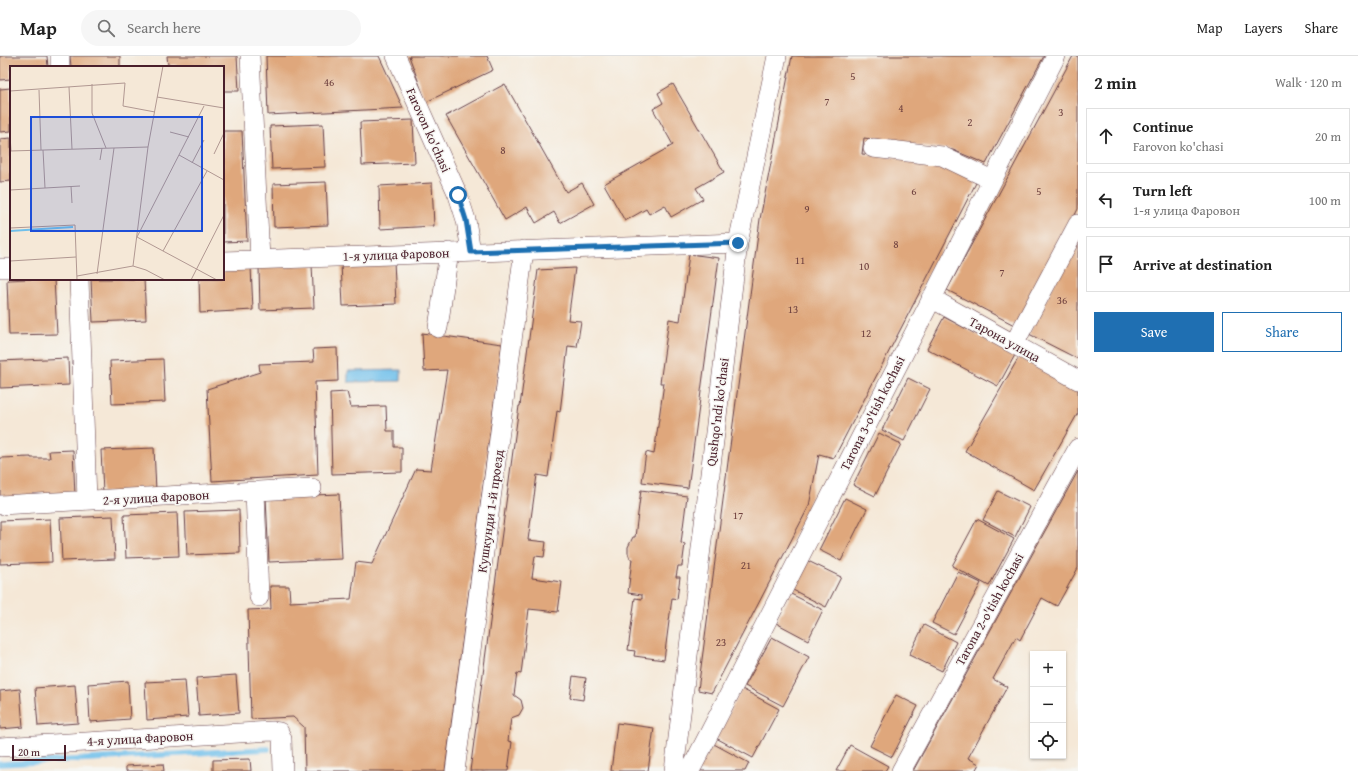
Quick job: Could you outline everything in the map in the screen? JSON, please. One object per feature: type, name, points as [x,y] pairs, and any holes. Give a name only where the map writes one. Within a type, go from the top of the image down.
[{"type":"street","points":[[250,56],[260,259]]},
{"type":"street","name":"Farovon ko'chasi","points":[[396,56],[458,195],[466,220],[471,252]]},
{"type":"street","name":"Qushqo'ndi ko'chasi","points":[[674,771],[738,243],[777,56]]},
{"type":"street","name":"Tarona 3-o'tish kochasi","points":[[690,771],[1056,56]]},
{"type":"street","points":[[873,148],[942,156],[992,180]]},
{"type":"street","points":[[1014,344],[1078,224]]},
{"type":"street","name":"1-я улица Фаровон","points":[[224,261],[738,243]]},
{"type":"street","name":"Кушкунди 1-й проезд","points":[[455,771],[524,250]]},
{"type":"street","points":[[438,328],[450,252]]},
{"type":"street","points":[[79,280],[87,500]]},
{"type":"street","name":"Тарона улица","points":[[931,298],[1078,380]]},
{"type":"street","name":"Tarona 2-o'tish kochasi","points":[[901,771],[1078,448]]},
{"type":"street","name":"2-я улица Фаровон","points":[[0,505],[312,488]]},
{"type":"street","points":[[255,491],[259,597]]},
{"type":"street","name":"4-я улица Фаровон","points":[[0,747],[272,731],[279,732],[282,739],[283,771]]},
{"type":"water","points":[[401,370],[401,381],[348,382],[348,371]]},
{"type":"building","points":[[0,56],[47,56],[48,66],[10,66],[10,79],[0,80]]},
{"type":"building","points":[[70,56],[120,56],[120,66],[71,66]]},
{"type":"building","points":[[167,56],[237,56],[239,91],[224,91],[224,66],[168,65]]},
{"type":"building","points":[[266,56],[379,56],[403,108],[268,115]]},
{"type":"building","points":[[409,56],[487,56],[493,70],[426,102]]},
{"type":"building","points":[[792,56],[1044,56],[986,164],[953,150],[864,138],[862,154],[941,162],[977,181],[834,458],[819,454],[809,506],[712,693],[698,690],[760,219]]},
{"type":"building","points":[[1073,56],[1078,56],[1078,209],[1018,327],[947,290]]},
{"type":"building","points":[[505,84],[566,192],[582,183],[594,204],[560,223],[554,212],[536,223],[527,207],[505,220],[446,116]]},
{"type":"building","points":[[673,84],[724,172],[696,188],[703,199],[671,217],[665,205],[649,214],[646,209],[625,221],[604,184],[673,145],[653,109],[663,103],[658,93]]},
{"type":"building","points":[[10,88],[10,131],[0,132],[0,89]]},
{"type":"building","points":[[413,120],[415,163],[362,165],[360,122]]},
{"type":"building","points":[[323,124],[325,167],[272,169],[270,126]]},
{"type":"building","points":[[224,131],[242,131],[247,241],[224,242]]},
{"type":"building","points":[[10,138],[10,181],[0,182],[0,139]]},
{"type":"building","points":[[326,182],[328,225],[274,227],[273,184]]},
{"type":"building","points":[[432,183],[434,226],[380,229],[379,186]]},
{"type":"building","points":[[1078,236],[1078,359],[1029,334]]},
{"type":"building","points":[[689,254],[719,258],[688,488],[642,482],[646,452],[654,454],[664,383],[660,383],[669,319],[680,321]]},
{"type":"building","points":[[394,261],[396,304],[343,306],[341,263]]},
{"type":"building","points":[[312,265],[314,308],[260,310],[259,267]]},
{"type":"building","points":[[251,267],[253,310],[200,313],[199,280],[224,280],[224,269]]},
{"type":"building","points":[[575,268],[568,320],[581,321],[577,347],[568,346],[560,412],[557,411],[548,477],[537,475],[528,540],[546,542],[544,557],[535,556],[532,578],[562,582],[558,612],[529,609],[521,674],[517,673],[514,695],[521,700],[523,708],[519,715],[511,718],[508,741],[512,742],[508,771],[470,771],[538,270]]},
{"type":"building","points":[[7,280],[54,280],[57,334],[9,335]]},
{"type":"building","points":[[91,280],[144,280],[146,320],[93,322]]},
{"type":"building","points":[[944,317],[1015,355],[998,386],[927,349]]},
{"type":"building","points":[[422,333],[502,344],[445,771],[305,771],[304,727],[293,717],[251,719],[248,610],[271,609],[270,586],[289,586],[290,602],[351,599],[356,562],[372,564],[416,469],[431,470],[447,370],[424,371]]},
{"type":"building","points":[[337,348],[338,381],[315,382],[318,475],[212,481],[207,389],[260,372],[259,364],[314,362],[313,349]]},
{"type":"building","points":[[1019,357],[1078,390],[1078,413],[1034,490],[965,451]]},
{"type":"building","points":[[68,358],[69,385],[0,388],[0,361]]},
{"type":"building","points":[[163,359],[165,402],[112,404],[110,361]]},
{"type":"building","points":[[908,378],[930,389],[904,441],[882,430]]},
{"type":"building","points":[[347,392],[351,407],[386,406],[387,431],[394,431],[394,447],[402,447],[402,472],[332,474],[330,393]]},
{"type":"building","points":[[879,433],[901,444],[875,496],[853,485]]},
{"type":"building","points":[[154,448],[156,491],[103,493],[101,450]]},
{"type":"building","points":[[73,450],[75,496],[0,499],[0,458],[50,458],[49,451]]},
{"type":"building","points":[[1078,471],[1078,568],[1057,606],[1042,598],[1020,640],[1016,637],[993,679],[1007,687],[968,758],[979,764],[975,771],[913,771]]},
{"type":"building","points":[[641,490],[687,496],[681,543],[685,544],[682,566],[678,566],[676,577],[680,577],[677,599],[672,598],[664,660],[634,656],[635,651],[628,650],[635,598],[642,599],[642,595],[628,593],[632,559],[630,559],[628,553],[628,547],[633,537],[635,537]]},
{"type":"building","points":[[998,491],[1030,507],[1015,537],[983,520]]},
{"type":"building","points":[[339,494],[342,559],[269,562],[266,497]]},
{"type":"building","points":[[845,498],[867,509],[841,561],[819,550]]},
{"type":"building","points":[[239,510],[240,553],[187,555],[185,512]]},
{"type":"building","points":[[177,513],[179,556],[126,558],[124,515]]},
{"type":"building","points":[[113,516],[115,559],[62,561],[60,518]]},
{"type":"building","points":[[50,519],[52,562],[0,564],[0,521]]},
{"type":"building","points":[[977,519],[1014,539],[989,586],[952,566]]},
{"type":"building","points":[[808,561],[841,577],[826,607],[793,590]]},
{"type":"building","points":[[958,572],[981,583],[954,634],[932,623]]},
{"type":"building","points":[[791,594],[823,610],[808,640],[776,623]]},
{"type":"building","points":[[924,625],[956,642],[942,671],[909,655]]},
{"type":"building","points":[[772,637],[809,657],[783,706],[745,686]]},
{"type":"building","points":[[236,675],[239,713],[199,716],[196,678]]},
{"type":"building","points":[[573,676],[586,678],[583,700],[570,698]]},
{"type":"building","points":[[185,680],[188,717],[147,720],[145,682]]},
{"type":"building","points":[[128,681],[130,719],[90,722],[88,684]]},
{"type":"building","points":[[75,685],[78,723],[38,726],[35,688]]},
{"type":"building","points":[[20,689],[23,727],[0,729],[0,691]]},
{"type":"building","points":[[742,689],[779,709],[753,758],[716,738]]},
{"type":"building","points":[[896,695],[918,706],[892,757],[870,746]]},
{"type":"building","points":[[617,723],[654,728],[648,771],[611,771]]},
{"type":"building","points":[[712,743],[749,763],[745,771],[697,771]]},
{"type":"building","points":[[850,745],[888,766],[885,771],[836,771]]},
{"type":"building","points":[[250,759],[251,771],[213,771],[213,760]]},
{"type":"building","points":[[163,764],[164,771],[126,771],[126,766]]},
{"type":"waterway","points":[[0,764],[268,749]]},
{"type":"route","points":[[458,195],[466,220],[471,252],[738,243]]}]
